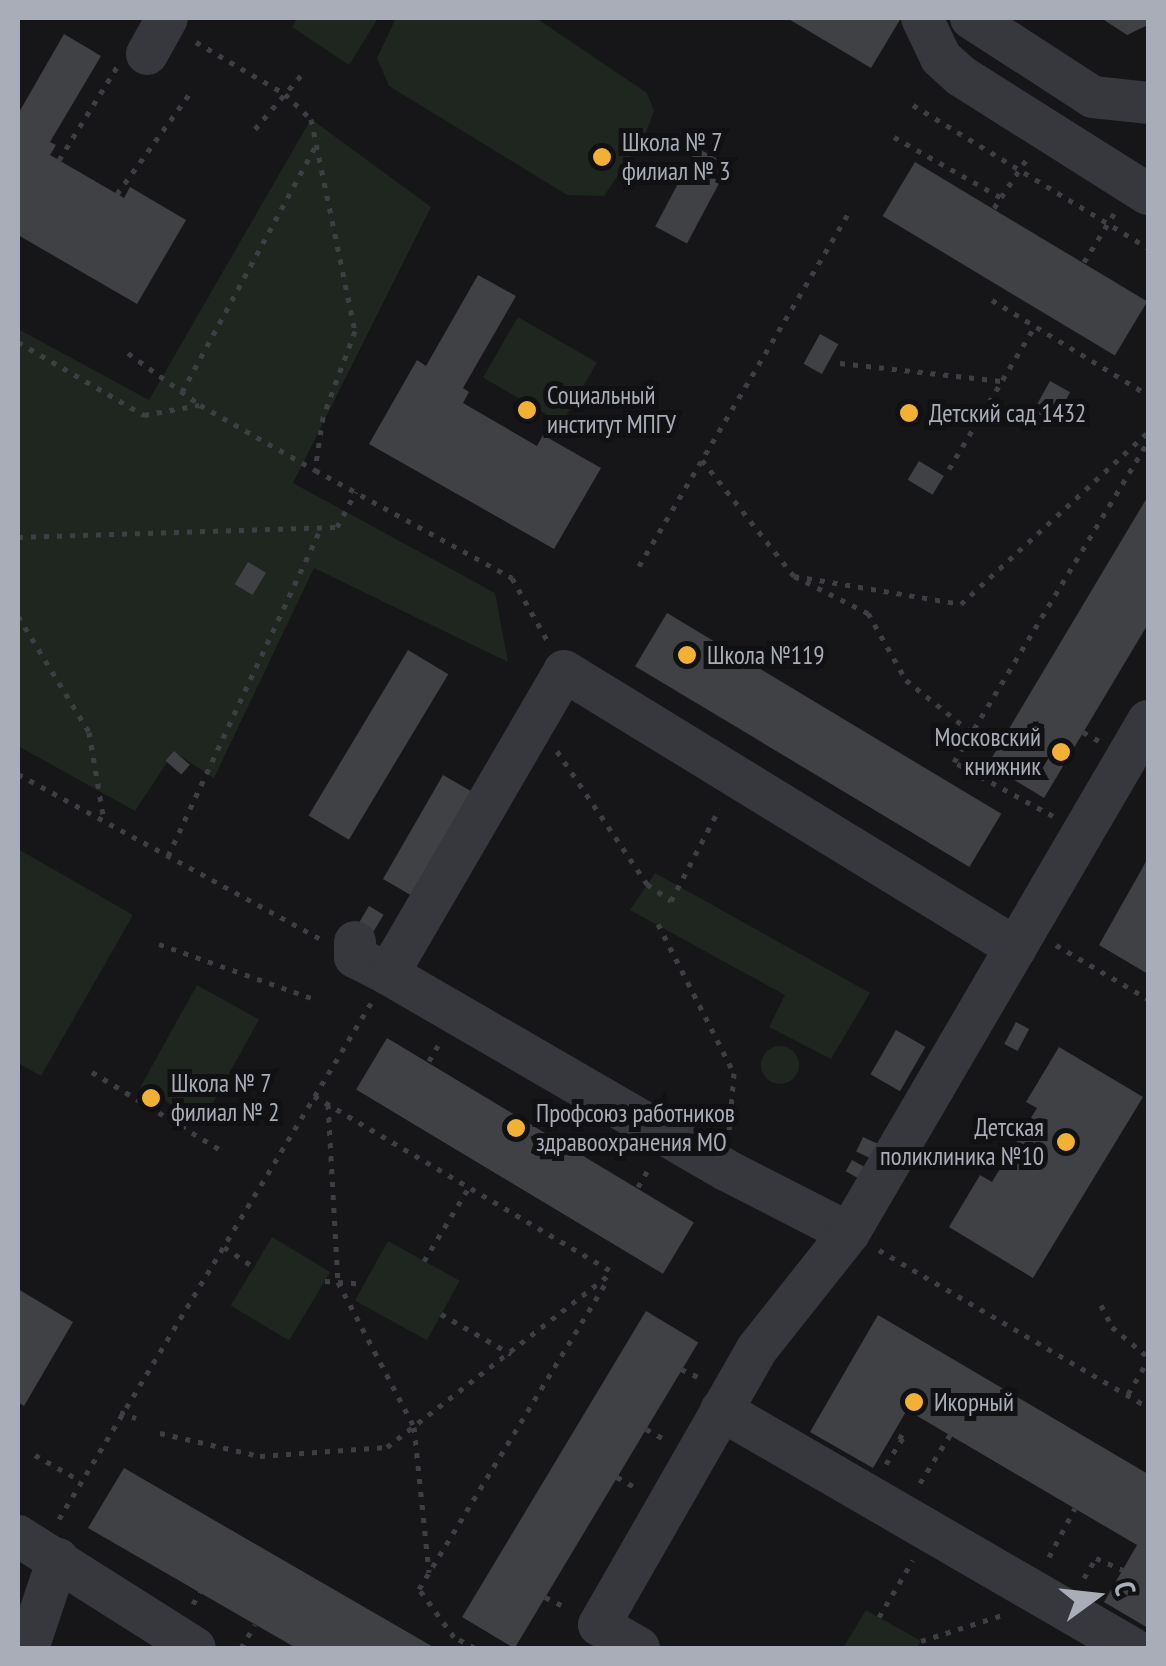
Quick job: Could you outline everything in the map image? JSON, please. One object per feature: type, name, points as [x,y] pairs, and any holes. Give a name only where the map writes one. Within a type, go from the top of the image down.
[{"type":"lane","points":[[922,18],[942,58],[961,76],[1140,189]]},
{"type":"lane","points":[[970,18],[1094,97],[1148,103]]},
{"type":"lane","points":[[849,1233],[726,1170],[366,958],[536,719],[564,671],[736,776],[1022,938]]},
{"type":"lane","points":[[639,1648],[598,1625],[757,1349],[849,1233],[1084,833],[1134,779],[1148,721]]},
{"type":"lane","points":[[721,1410],[1132,1648]]},
{"type":"lane","points":[[28,1648],[40,1548],[121,1608],[195,1648]]},
{"type":"path","points":[[59,160],[150,38],[286,94],[311,119],[355,331],[323,417],[315,470]]},
{"type":"path","points":[[255,129],[303,74]]},
{"type":"path","points":[[117,194],[190,93]]},
{"type":"path","points":[[913,105],[1148,248]]},
{"type":"path","points":[[994,208],[1046,129]]},
{"type":"path","points":[[894,138],[1002,198]]},
{"type":"path","points":[[182,392],[317,144]]},
{"type":"path","points":[[1084,262],[1108,223],[1140,189]]},
{"type":"path","points":[[639,566],[848,214]]},
{"type":"path","points":[[992,300],[1148,396]]},
{"type":"path","points":[[950,470],[1035,326]]},
{"type":"path","points":[[18,342],[144,416],[200,405]]},
{"type":"path","points":[[128,352],[200,405],[512,578],[564,671]]},
{"type":"path","points":[[840,362],[1000,381]]},
{"type":"path","points":[[794,576],[961,604],[1148,432]]},
{"type":"path","points":[[1084,833],[954,762],[1148,442]]},
{"type":"path","points":[[702,460],[794,576],[868,612],[906,680],[972,732]]},
{"type":"path","points":[[18,537],[337,527],[356,492]]},
{"type":"path","points":[[168,856],[321,528]]},
{"type":"path","points":[[18,616],[89,732],[104,824]]},
{"type":"path","points":[[536,719],[647,884],[671,901],[736,776]]},
{"type":"path","points":[[18,774],[104,824],[366,958],[314,1096],[40,1548]]},
{"type":"path","points":[[658,924],[734,1073],[726,1170]]},
{"type":"path","points":[[1022,938],[1148,998]]},
{"type":"path","points":[[159,944],[314,999]]},
{"type":"path","points":[[92,1072],[224,1152]]},
{"type":"path","points":[[314,1096],[613,1272]]},
{"type":"path","points":[[328,1104],[338,1282],[414,1427],[429,1572]]},
{"type":"path","points":[[424,1261],[468,1188]]},
{"type":"path","points":[[849,1233],[1148,1407]]},
{"type":"path","points":[[222,1246],[254,1268]]},
{"type":"path","points":[[160,1433],[260,1456],[387,1448],[613,1272]]},
{"type":"path","points":[[475,1648],[454,1637],[419,1589],[613,1272]]},
{"type":"path","points":[[325,1281],[364,1284]]},
{"type":"path","points":[[1100,1305],[1112,1326],[1148,1359],[1128,1394]]},
{"type":"path","points":[[441,1314],[511,1354]]},
{"type":"path","points":[[120,1412],[136,1418]]},
{"type":"path","points":[[879,1617],[950,1435]]},
{"type":"path","points":[[35,1455],[79,1480]]},
{"type":"path","points":[[1048,1600],[1076,1508]]},
{"type":"path","points":[[921,1641],[1048,1600],[1096,1558],[1122,1570]]},
{"type":"path","points":[[241,1648],[255,1625]]},
{"type":"shaded area","points":[[297,18],[378,18],[349,65],[292,27]]},
{"type":"shaded area","points":[[396,18],[536,18],[647,93],[654,111],[646,133],[604,196],[567,195],[389,86],[377,58]]},
{"type":"shaded area","points":[[311,119],[431,207],[293,483],[495,593],[508,662],[314,568],[214,778],[174,752],[135,811],[18,746],[18,329],[149,400]]},
{"type":"shaded area","points":[[518,317],[597,363],[562,423],[483,378]]},
{"type":"shaded area","points":[[18,849],[133,915],[41,1076],[18,1063]]},
{"type":"shaded area","points":[[655,873],[870,993],[831,1059],[769,1027],[785,995],[630,910]]},
{"type":"shaded area","points":[[197,985],[259,1019],[202,1122],[140,1087]]},
{"type":"shaded area","points":[[780,1046],[793,1052],[799,1065],[793,1078],[780,1084],[767,1078],[761,1065],[767,1052]]},
{"type":"shaded area","points":[[272,1237],[330,1272],[289,1341],[231,1306]]},
{"type":"shaded area","points":[[388,1241],[460,1281],[427,1340],[355,1300]]},
{"type":"shaded area","points":[[866,1610],[921,1641],[917,1648],[843,1648]]},
{"type":"building","points":[[787,18],[901,18],[871,68]]},
{"type":"building","points":[[1101,18],[1148,18],[1148,25],[1127,35]]},
{"type":"building","points":[[64,34],[101,56],[50,142],[56,145],[50,155],[124,198],[130,187],[186,220],[137,304],[18,235],[18,114]]},
{"type":"building","points":[[697,148],[729,165],[687,243],[655,227]]},
{"type":"building","points":[[915,162],[1147,302],[1115,356],[883,216]]},
{"type":"building","points":[[478,275],[516,296],[463,388],[469,392],[463,403],[537,446],[543,435],[601,468],[554,549],[369,444],[417,360],[426,366]]},
{"type":"building","points":[[820,334],[838,344],[822,374],[804,364]]},
{"type":"building","points":[[1050,381],[1070,392],[1053,423],[1033,412]]},
{"type":"building","points":[[919,461],[944,476],[933,495],[908,480]]},
{"type":"building","points":[[1148,496],[1148,624],[1044,798],[988,764]]},
{"type":"building","points":[[248,562],[266,573],[253,595],[235,584]]},
{"type":"building","points":[[667,613],[1001,814],[969,867],[635,666]]},
{"type":"building","points":[[408,650],[448,674],[349,840],[309,815]]},
{"type":"building","points":[[174,751],[190,765],[181,775],[165,761]]},
{"type":"building","points":[[443,775],[478,795],[418,899],[383,879]]},
{"type":"building","points":[[1148,858],[1148,974],[1099,945]]},
{"type":"building","points":[[369,906],[384,915],[371,936],[356,927]]},
{"type":"building","points":[[1016,1022],[1029,1029],[1018,1051],[1004,1044]]},
{"type":"building","points":[[896,1030],[925,1047],[900,1091],[870,1074]]},
{"type":"building","points":[[387,1038],[694,1222],[663,1274],[356,1089]]},
{"type":"building","name":"Детская поликлиника №10","points":[[1059,1047],[1143,1097],[1033,1278],[949,1227],[980,1175],[992,1182],[1037,1108],[1026,1102]]},
{"type":"building","points":[[863,1137],[882,1146],[875,1160],[856,1152]]},
{"type":"building","points":[[852,1160],[870,1170],[864,1182],[846,1171]]},
{"type":"building","points":[[18,1289],[73,1322],[24,1406],[18,1402]]},
{"type":"building","points":[[646,1311],[698,1342],[515,1648],[462,1617]]},
{"type":"building","points":[[878,1315],[1148,1474],[1148,1628],[1104,1602],[1137,1545],[907,1410],[873,1468],[810,1432]]},
{"type":"building","points":[[124,1468],[435,1648],[296,1648],[88,1528]]},
{"type":"place","name":"Школа № 7 филиал № 3","points":[[602,157]]},
{"type":"place","name":"Социальный институт МПГУ","points":[[527,410]]},
{"type":"place","name":"Детский сад 1432","points":[[909,413]]},
{"type":"place","name":"Школа №119","points":[[687,655]]},
{"type":"place","name":"Московский книжник","points":[[1061,752]]},
{"type":"place","name":"Школа № 7 филиал № 2","points":[[151,1098]]},
{"type":"place","name":"Профсоюз работников здравоохранения МО","points":[[516,1128]]},
{"type":"place","name":"Детская поликлиника №10","points":[[1066,1142]]},
{"type":"place","name":"Икорный","points":[[914,1402]]}]
